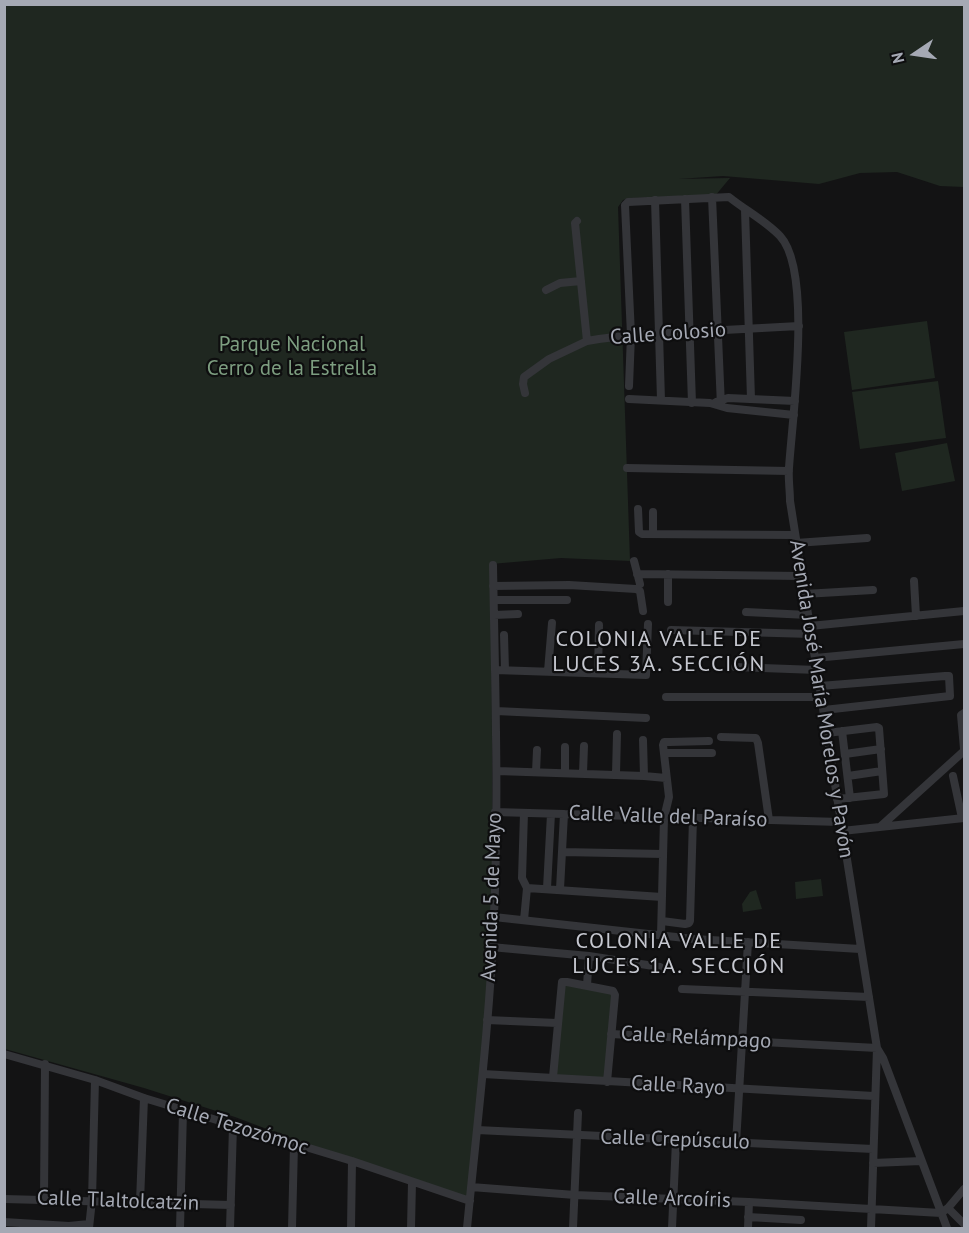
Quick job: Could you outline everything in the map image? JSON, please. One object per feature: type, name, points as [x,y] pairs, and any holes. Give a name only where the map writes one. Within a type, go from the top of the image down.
[{"type":"street","name":"Avenida José María Morelos y Pavón","points":[[712,197],[729,197],[781,237],[787,248],[793,272],[799,326],[789,471],[796,539],[877,1048],[871,1228]]},
{"type":"street","points":[[629,386],[631,335],[625,205],[628,202],[712,197],[722,403],[727,408],[794,415]]},
{"type":"street","points":[[685,199],[692,403]]},
{"type":"street","points":[[655,200],[661,400]]},
{"type":"street","points":[[744,210],[751,399]]},
{"type":"street","name":"Calle Colosio","points":[[577,221],[575,223],[587,341],[631,335],[799,326]]},
{"type":"street","points":[[546,290],[560,283],[581,281]]},
{"type":"street","points":[[525,393],[524,377],[549,359],[587,341]]},
{"type":"street","points":[[629,399],[710,404],[751,399],[795,401]]},
{"type":"street","points":[[627,468],[789,471]]},
{"type":"street","points":[[638,509],[639,532],[642,534],[796,539],[867,538]]},
{"type":"street","points":[[653,512],[653,534]]},
{"type":"street","points":[[634,561],[640,584]]},
{"type":"street","name":"Avenida 5 de Mayo","points":[[468,1228],[483,1074],[494,917],[496,711],[500,670],[494,615],[493,565]]},
{"type":"street","points":[[637,574],[801,576]]},
{"type":"street","points":[[668,574],[668,602]]},
{"type":"street","points":[[914,581],[916,616]]},
{"type":"street","points":[[493,586],[569,585],[636,589],[640,591],[643,611]]},
{"type":"street","points":[[804,594],[873,590]]},
{"type":"street","points":[[494,600],[567,600]]},
{"type":"street","points":[[671,630],[810,630],[964,611]]},
{"type":"street","points":[[746,612],[808,615]]},
{"type":"street","points":[[494,615],[518,614]]},
{"type":"street","points":[[548,672],[552,623]]},
{"type":"street","points":[[504,635],[500,670],[646,675],[648,624]]},
{"type":"street","points":[[598,673],[599,625]]},
{"type":"street","points":[[815,658],[964,644]]},
{"type":"street","points":[[735,667],[817,670]]},
{"type":"street","points":[[820,687],[945,676],[950,679],[950,696],[824,710]]},
{"type":"street","points":[[666,697],[821,697]]},
{"type":"street","points":[[496,711],[646,718]]},
{"type":"street","points":[[881,826],[964,750],[960,722],[961,715],[964,713]]},
{"type":"street","points":[[827,733],[877,727],[881,749],[884,794],[837,799]]},
{"type":"street","points":[[842,731],[850,798]]},
{"type":"street","points":[[616,774],[617,734]]},
{"type":"street","points":[[721,737],[756,738],[769,820]]},
{"type":"street","points":[[643,740],[644,776]]},
{"type":"street","points":[[661,935],[664,818],[669,797],[664,742],[709,741]]},
{"type":"street","points":[[583,773],[584,746]]},
{"type":"street","points":[[564,773],[565,747]]},
{"type":"street","points":[[845,753],[881,749]]},
{"type":"street","points":[[536,772],[537,750]]},
{"type":"street","points":[[664,753],[712,753]]},
{"type":"street","points":[[497,771],[616,774],[666,778]]},
{"type":"street","points":[[848,776],[882,771]]},
{"type":"street","points":[[953,776],[963,818]]},
{"type":"street","name":"Calle Valle del Paraíso","points":[[495,812],[769,820],[841,826],[881,826],[963,818]]},
{"type":"street","points":[[524,813],[522,878],[527,888],[524,920]]},
{"type":"street","points":[[547,888],[551,814]]},
{"type":"street","points":[[560,889],[564,814]]},
{"type":"street","points":[[662,921],[685,924],[689,924],[690,921],[693,818]]},
{"type":"street","points":[[562,852],[663,854]]},
{"type":"street","points":[[527,888],[662,897]]},
{"type":"street","points":[[494,917],[661,935],[860,949]]},
{"type":"street","points":[[736,1143],[748,942]]},
{"type":"street","points":[[491,947],[589,956],[660,967]]},
{"type":"street","points":[[587,985],[589,956]]},
{"type":"street","name":"Calle Relámpago","points":[[557,1023],[562,982],[587,985],[613,992],[615,995],[611,1034],[877,1048]]},
{"type":"street","points":[[682,989],[869,997]]},
{"type":"street","points":[[487,1020],[557,1023],[553,1077]]},
{"type":"street","points":[[607,1082],[611,1034]]},
{"type":"street","points":[[877,1048],[883,1058],[921,1161],[944,1210],[947,1228]]},
{"type":"street","name":"Calle Tezozómoc","points":[[4,1054],[45,1064],[183,1111],[352,1161],[470,1201]]},
{"type":"street","points":[[44,1199],[45,1064]]},
{"type":"street","name":"Calle Rayo","points":[[483,1074],[874,1096]]},
{"type":"street","points":[[4,1222],[23,1226],[89,1226],[92,1200],[95,1080]]},
{"type":"street","points":[[140,1202],[144,1098]]},
{"type":"street","points":[[180,1228],[183,1111]]},
{"type":"street","points":[[573,1228],[578,1113]]},
{"type":"street","points":[[230,1228],[233,1126]]},
{"type":"street","name":"Calle Crepúsculo","points":[[477,1130],[873,1149]]},
{"type":"street","points":[[672,1228],[676,1141]]},
{"type":"street","points":[[292,1228],[294,1145]]},
{"type":"street","points":[[351,1228],[352,1161]]},
{"type":"street","points":[[873,1163],[921,1161]]},
{"type":"street","points":[[411,1228],[412,1182]]},
{"type":"street","name":"Calle Arcoíris","points":[[471,1187],[575,1195],[872,1209],[944,1210]]},
{"type":"street","points":[[944,1210],[964,1189]]},
{"type":"street","name":"Calle Tlaltolcatzin","points":[[4,1198],[231,1205]]},
{"type":"street","points":[[748,1228],[750,1202]]},
{"type":"street","points":[[944,1210],[964,1224]]},
{"type":"street","points":[[748,1217],[801,1220]]},
{"type":"green space","name":"Parque Nacional Cerro de la Estrella","points":[[4,5],[964,5],[964,187],[940,186],[897,172],[860,173],[819,184],[723,176],[678,179],[730,178],[715,196],[630,198],[623,200],[618,207],[630,561],[561,558],[491,564],[493,917],[469,1199],[352,1161],[235,1117],[144,1088],[5,1049]]},
{"type":"green space","points":[[927,321],[935,378],[852,390],[844,332]]},
{"type":"green space","points":[[938,381],[946,438],[860,449],[852,392]]},
{"type":"green space","points":[[947,443],[955,481],[902,491],[895,453]]},
{"type":"green space","points":[[821,879],[823,896],[796,899],[795,882]]},
{"type":"green space","points":[[756,890],[762,909],[743,912],[742,904],[750,892]]},
{"type":"green space","points":[[563,984],[612,993],[604,1080],[556,1076]]},
{"type":"district","name":"COLONIA VALLE DE LUCES 3A. SECCIÓN","points":[[659,652]]},
{"type":"district","name":"COLONIA VALLE DE LUCES 1A. SECCIÓN","points":[[679,954]]}]
